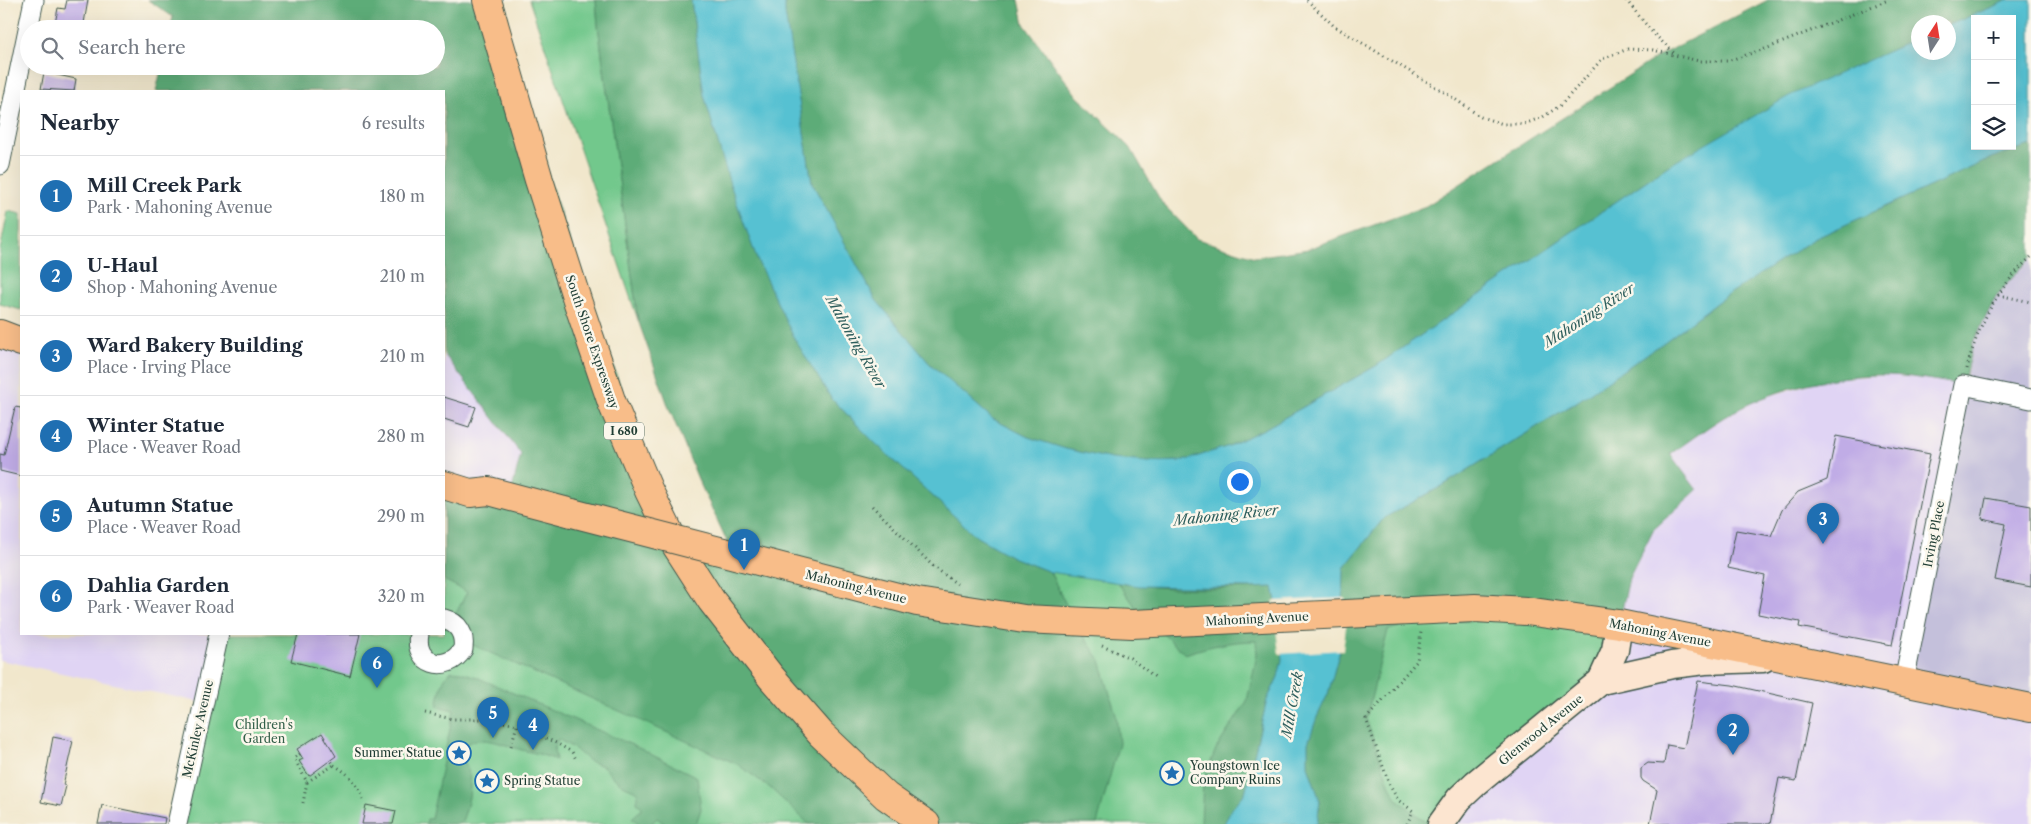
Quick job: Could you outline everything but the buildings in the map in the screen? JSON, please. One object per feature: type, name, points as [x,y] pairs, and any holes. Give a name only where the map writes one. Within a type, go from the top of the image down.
[{"type":"main road","name":"South Shore Expressway","points":[[487,0],[539,180],[612,403],[649,491],[675,544],[711,600],[770,677],[821,734],[886,796],[926,824]]},
{"type":"main road","points":[[0,335],[20,342]]},
{"type":"main road","name":"Mahoning Avenue","points":[[445,466],[473,476],[490,491]]},
{"type":"main road","name":"Mahoning Avenue","points":[[445,485],[470,493],[490,491],[917,602],[1024,619],[1132,624],[1475,608],[1526,611],[1619,624],[2031,708]]},
{"type":"main road","name":"Glenwood Avenue","points":[[1441,824],[1459,799],[1476,783],[1601,681],[1616,650],[1619,624]]},
{"type":"main road","points":[[1601,681],[1672,665],[1705,661],[1787,658]]},
{"type":"street","points":[[30,20],[34,0]]},
{"type":"street","points":[[0,165],[20,68]]},
{"type":"street","points":[[1963,385],[2031,399]]},
{"type":"street","name":"Irving Place","points":[[1904,682],[1963,385]]},
{"type":"street","points":[[419,635],[418,647],[426,658],[438,664],[453,661],[463,649],[463,634],[459,626],[445,619]]},
{"type":"street","name":"McKinley Avenue","points":[[177,824],[220,635]]},
{"type":"path","points":[[1307,0],[1334,26],[1449,95],[1481,117],[1503,124],[1524,124],[1543,117],[1561,105],[1602,59],[1628,49],[1653,50],[1699,61],[1727,61],[1768,48],[1888,0]]},
{"type":"path","points":[[1626,0],[1653,33],[1675,54]]},
{"type":"path","points":[[1963,385],[1973,342],[1997,294],[2031,257]]},
{"type":"path","points":[[1997,294],[2031,302]]},
{"type":"path","points":[[1407,824],[1413,812],[1398,800],[1390,786],[1366,719],[1418,661],[1421,631]]},
{"type":"path","points":[[425,713],[452,719],[487,719],[517,725],[533,730],[572,752],[576,759]]},
{"type":"path","points":[[511,746],[517,725]]},
{"type":"path","points":[[300,754],[294,758],[307,782],[303,803]]},
{"type":"path","points":[[330,759],[334,765],[352,778],[363,798]]},
{"type":"path","points":[[307,782],[334,765]]},
{"type":"shaded area","points":[[2031,257],[2031,708],[1904,682],[1973,342],[1997,294]]},
{"type":"shaded area","points":[[0,335],[20,342],[20,635],[219,635],[204,703],[0,660]]},
{"type":"shaded area","points":[[445,355],[521,454],[511,497],[445,485]]},
{"type":"shaded area","points":[[1886,375],[1963,385],[2031,708],[2031,824],[1441,824],[1619,624],[1629,578],[1653,530],[1697,490],[1669,454],[1732,412],[1759,399],[1816,382],[1839,378]]},
{"type":"green space","points":[[148,0],[487,0],[673,539],[733,554],[698,479],[669,408],[638,320],[596,0],[691,0],[704,95],[730,184],[758,262],[794,338],[831,398],[875,443],[977,537],[1012,557],[1050,572],[1075,623],[1100,660],[1116,715],[1119,743],[1097,824],[809,824],[769,787],[737,764],[464,641],[452,621],[467,592],[445,581],[445,485],[510,497],[521,454],[445,355],[445,90],[156,90],[160,75],[445,75],[445,20],[172,20],[173,17]]},
{"type":"green space","points":[[529,0],[596,0],[638,320]]},
{"type":"green space","points":[[785,0],[1019,0],[1024,24],[1077,96],[1130,147],[1162,203],[1197,239],[1255,257],[1308,249],[1426,206],[1662,54],[1768,0],[2009,0],[1956,22],[1956,15],[1911,15],[1911,41],[1866,62],[1668,166],[1376,366],[1266,428],[1229,446],[1183,461],[1148,462],[1112,459],[1066,449],[1028,437],[993,419],[929,363],[876,300],[812,183],[785,13]]},
{"type":"green space","points":[[2031,145],[2031,257],[1997,295],[1973,342],[1963,385],[1888,375],[1868,375],[1828,380],[1789,389],[1751,403],[1701,432],[1670,454],[1697,490],[1653,530],[1629,578],[1619,624],[1563,616],[1410,624],[1388,630],[1366,719],[1390,786],[1398,800],[1429,824],[1317,824],[1320,801],[1308,766],[1308,743],[1328,694],[1342,642],[1344,568],[1384,518],[1442,486],[1578,401],[1663,343],[1720,300],[1814,239],[1999,155]]},
{"type":"green space","points":[[8,211],[20,214],[20,310],[0,304],[0,251]]},
{"type":"green space","name":"Children's Garden","points":[[782,312],[1139,586],[1248,588],[1306,585],[1429,611],[1619,624],[1615,650],[1441,824],[177,824],[219,635],[445,635],[445,485],[734,555]]},
{"type":"green space","points":[[1118,583],[1195,589],[1273,587],[1277,606],[1282,660],[1278,677],[1267,700],[1245,793],[1230,811],[1224,824],[1201,824],[1203,781],[1216,749],[1247,701],[1257,655],[1256,641],[1220,644],[1185,654],[1141,614]]},
{"type":"green space","points":[[452,671],[474,676],[632,745],[697,777],[701,809],[696,824],[665,824],[657,818],[651,824],[640,824],[632,818],[643,808],[637,803],[638,792],[623,785],[603,766],[589,761],[575,749],[558,739],[554,750],[556,760],[491,741],[474,741],[467,745],[462,752],[468,770],[470,790],[462,821],[456,824],[426,824],[427,819],[431,819],[454,710],[437,706],[445,677]]},
{"type":"water","points":[[691,0],[785,0],[785,13],[812,183],[876,300],[929,363],[993,419],[1028,437],[1066,449],[1112,459],[1148,462],[1183,461],[1229,446],[1266,428],[1376,366],[1668,166],[1789,96],[1911,41],[1911,60],[1956,60],[1956,22],[1971,16],[1971,150],[2015,150],[1999,155],[1814,239],[1720,300],[1663,343],[1578,401],[1442,486],[1384,518],[1344,568],[1342,642],[1328,694],[1308,743],[1308,766],[1320,801],[1317,824],[1224,824],[1230,811],[1245,793],[1267,700],[1278,677],[1282,660],[1277,606],[1273,587],[1139,586],[1050,572],[1012,557],[977,537],[875,443],[831,398],[794,338],[758,262],[730,184],[704,95]]},
{"type":"water","points":[[2009,0],[2031,0],[2031,145],[2016,150],[2016,15],[1973,15]]},
{"type":"pier","points":[[1345,598],[1347,619],[1343,650],[1279,654],[1273,601]]},
{"type":"place","name":"Ward Bakery Building","points":[[1823,544]]},
{"type":"place","name":"Mill Creek Park","points":[[744,570]]},
{"type":"place","name":"Dahlia Garden","points":[[377,688]]},
{"type":"place","name":"Autumn Statue","points":[[493,738]]},
{"type":"place","name":"Winter Statue","points":[[533,750]]},
{"type":"place","name":"Summer Statue","points":[[459,753]]},
{"type":"place","name":"U-Haul","points":[[1733,755]]},
{"type":"place","name":"Youngstown Ice Company Ruins","points":[[1172,773]]},
{"type":"place","name":"Spring Statue","points":[[487,781]]},
{"type":"water label","name":"Mahoning River","points":[[1589,315]]},
{"type":"water label","name":"Mahoning River","points":[[856,342]]},
{"type":"water label","name":"Mahoning River","points":[[1226,515]]},
{"type":"water label","name":"Mill Creek","points":[[1292,705]]}]
